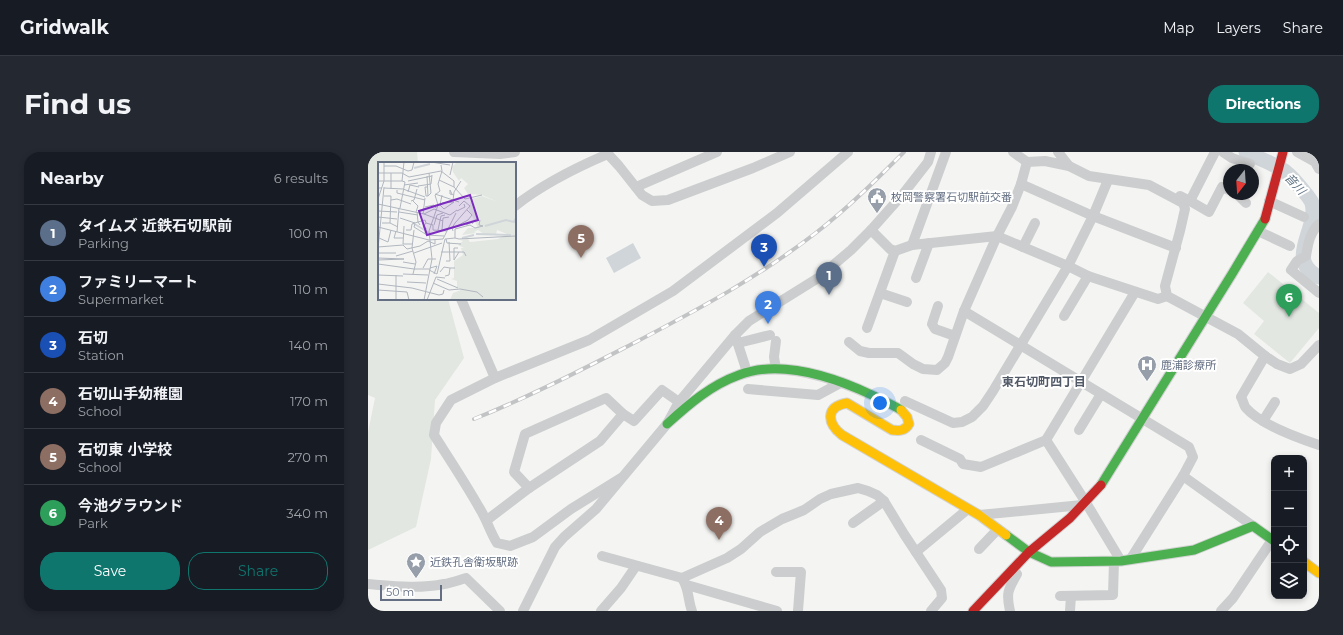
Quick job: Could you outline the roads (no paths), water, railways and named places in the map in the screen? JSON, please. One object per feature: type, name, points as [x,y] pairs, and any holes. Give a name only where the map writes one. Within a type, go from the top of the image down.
[{"type":"street","points":[[454,152],[500,154],[509,152]]},
{"type":"street","points":[[636,187],[717,152]]},
{"type":"street","points":[[516,205],[533,192],[608,153],[642,195],[652,201],[668,200],[753,168],[790,152]]},
{"type":"street","points":[[621,478],[571,509],[534,537],[510,546],[497,543],[491,534],[487,520],[466,484],[434,435],[436,423],[452,400],[495,378],[589,340],[673,291],[777,212],[848,152]]},
{"type":"street","points":[[523,611],[555,547],[564,537],[596,510],[666,424],[679,402],[737,339],[749,321],[818,278],[851,250],[903,194],[928,162],[931,152]]},
{"type":"street","points":[[912,245],[946,152]]},
{"type":"street","points":[[1013,152],[1027,162],[1045,161],[1069,166],[1089,176],[1108,180],[1149,184],[1183,202],[1185,209],[1165,286],[1167,296]]},
{"type":"street","points":[[1058,152],[1069,166]]},
{"type":"street","points":[[1190,201],[1215,152]]},
{"type":"street","points":[[1223,152],[1232,158],[1250,164]]},
{"type":"street","points":[[973,611],[1029,552],[1070,518],[1101,485],[1264,221],[1283,152]]},
{"type":"street","points":[[1297,152],[1318,163]]},
{"type":"street","points":[[849,342],[860,351],[869,353],[898,353],[913,364],[930,371],[937,370],[945,363],[964,311],[997,236],[1012,207],[1021,184],[1027,162]]},
{"type":"street","points":[[904,401],[953,423],[962,422],[972,417],[983,406],[1068,266],[1093,216],[1108,180]]},
{"type":"street","points":[[1021,184],[1093,216],[1176,248]]},
{"type":"street","points":[[1178,200],[1180,196],[1209,212],[1223,187]]},
{"type":"street","points":[[1243,200],[1246,203]]},
{"type":"street","points":[[1269,201],[1304,217]]},
{"type":"street","points":[[1023,247],[1035,223]]},
{"type":"street","points":[[1319,224],[1313,229],[1302,259],[1291,270],[1319,293]]},
{"type":"street","points":[[871,230],[890,249],[895,251],[912,245],[997,236],[1088,276],[1158,299],[1167,296],[1238,334],[1265,356],[1277,364],[1290,369],[1301,364],[1319,345]]},
{"type":"street","points":[[1258,231],[1290,246]]},
{"type":"street","points":[[916,278],[928,243]]},
{"type":"street","points":[[867,328],[895,251]]},
{"type":"street","points":[[1064,316],[1088,276]]},
{"type":"street","points":[[921,440],[960,459],[963,464],[980,467],[1046,440],[1080,381],[1135,292]]},
{"type":"street","points":[[880,293],[907,302]]},
{"type":"street","points":[[461,300],[495,378]]},
{"type":"street","points":[[938,306],[932,324],[935,329],[955,336]]},
{"type":"street","points":[[964,311],[1189,447],[1193,457],[1183,476],[1121,560],[1113,595],[1066,596],[1070,611]]},
{"type":"street","points":[[737,339],[773,338],[776,369]]},
{"type":"street","points":[[737,339],[747,372]]},
{"type":"street","points":[[1265,356],[1241,397],[1245,408],[1263,421],[1299,439],[1319,445]]},
{"type":"street","points":[[666,424],[713,387],[747,372],[776,369],[819,375],[842,382],[900,410],[910,419],[909,425],[900,432],[892,430],[847,403],[839,404],[830,415],[830,422],[842,435],[968,508],[1029,552],[1050,562],[1121,560],[1194,550],[1253,526]]},
{"type":"street","points":[[748,389],[818,395],[842,382]]},
{"type":"street","points":[[529,488],[514,472],[525,434],[606,398],[623,414],[634,421],[662,390],[679,402]]},
{"type":"street","points":[[1079,430],[1101,394]]},
{"type":"street","points":[[1263,421],[1275,402]]},
{"type":"street","points":[[487,520],[529,488],[600,441],[623,414]]},
{"type":"street","points":[[1046,440],[1083,503],[1121,560]]},
{"type":"street","points":[[1183,476],[1271,539]]},
{"type":"street","points":[[684,582],[727,558],[741,549],[760,532],[782,519],[804,510],[820,499],[831,494],[858,488],[877,495],[884,501],[941,590],[942,598],[931,611]]},
{"type":"street","points":[[853,523],[884,501]]},
{"type":"street","points":[[979,515],[1083,503]]},
{"type":"street","points":[[916,552],[968,508]]},
{"type":"street","points":[[979,549],[998,529]]},
{"type":"street","points":[[1221,611],[1233,598],[1271,543]]},
{"type":"street","points":[[602,556],[777,611]]},
{"type":"street","points":[[1305,563],[1319,573]]},
{"type":"street","points":[[601,611],[636,566]]},
{"type":"street","points":[[1010,611],[1007,597],[1017,574],[1012,570]]},
{"type":"street","points":[[776,572],[801,572],[798,611]]},
{"type":"street","points":[[368,584],[419,587],[444,584],[466,578],[500,611]]},
{"type":"street","points":[[684,582],[689,609]]},
{"type":"waterway","name":"音川","points":[[1246,152],[1283,170],[1294,180],[1311,201],[1313,213],[1303,253],[1304,262],[1309,270],[1319,277]]},
{"type":"railway","points":[[474,419],[575,373],[682,318],[751,278],[773,264],[828,223],[862,194],[904,152]]},
{"type":"place","name":"枚岡警察署石切駅前交番","points":[[877,214]]},
{"type":"place","name":"石切東 小学校","points":[[581,258]]},
{"type":"place","name":"石切","points":[[764,267]]},
{"type":"place","name":"タイムズ 近鉄石切駅前","points":[[829,295]]},
{"type":"place","name":"今池グラウンド","points":[[1289,317]]},
{"type":"place","name":"ファミリーマート","points":[[768,324]]},
{"type":"place","name":"鹿浦診療所","points":[[1147,382]]},
{"type":"place","name":"石切山手幼稚園","points":[[719,540]]},
{"type":"place","name":"近鉄孔舎衛坂駅跡","points":[[416,579]]},
{"type":"district","name":"東石切町四丁目","points":[[1044,382]]}]
